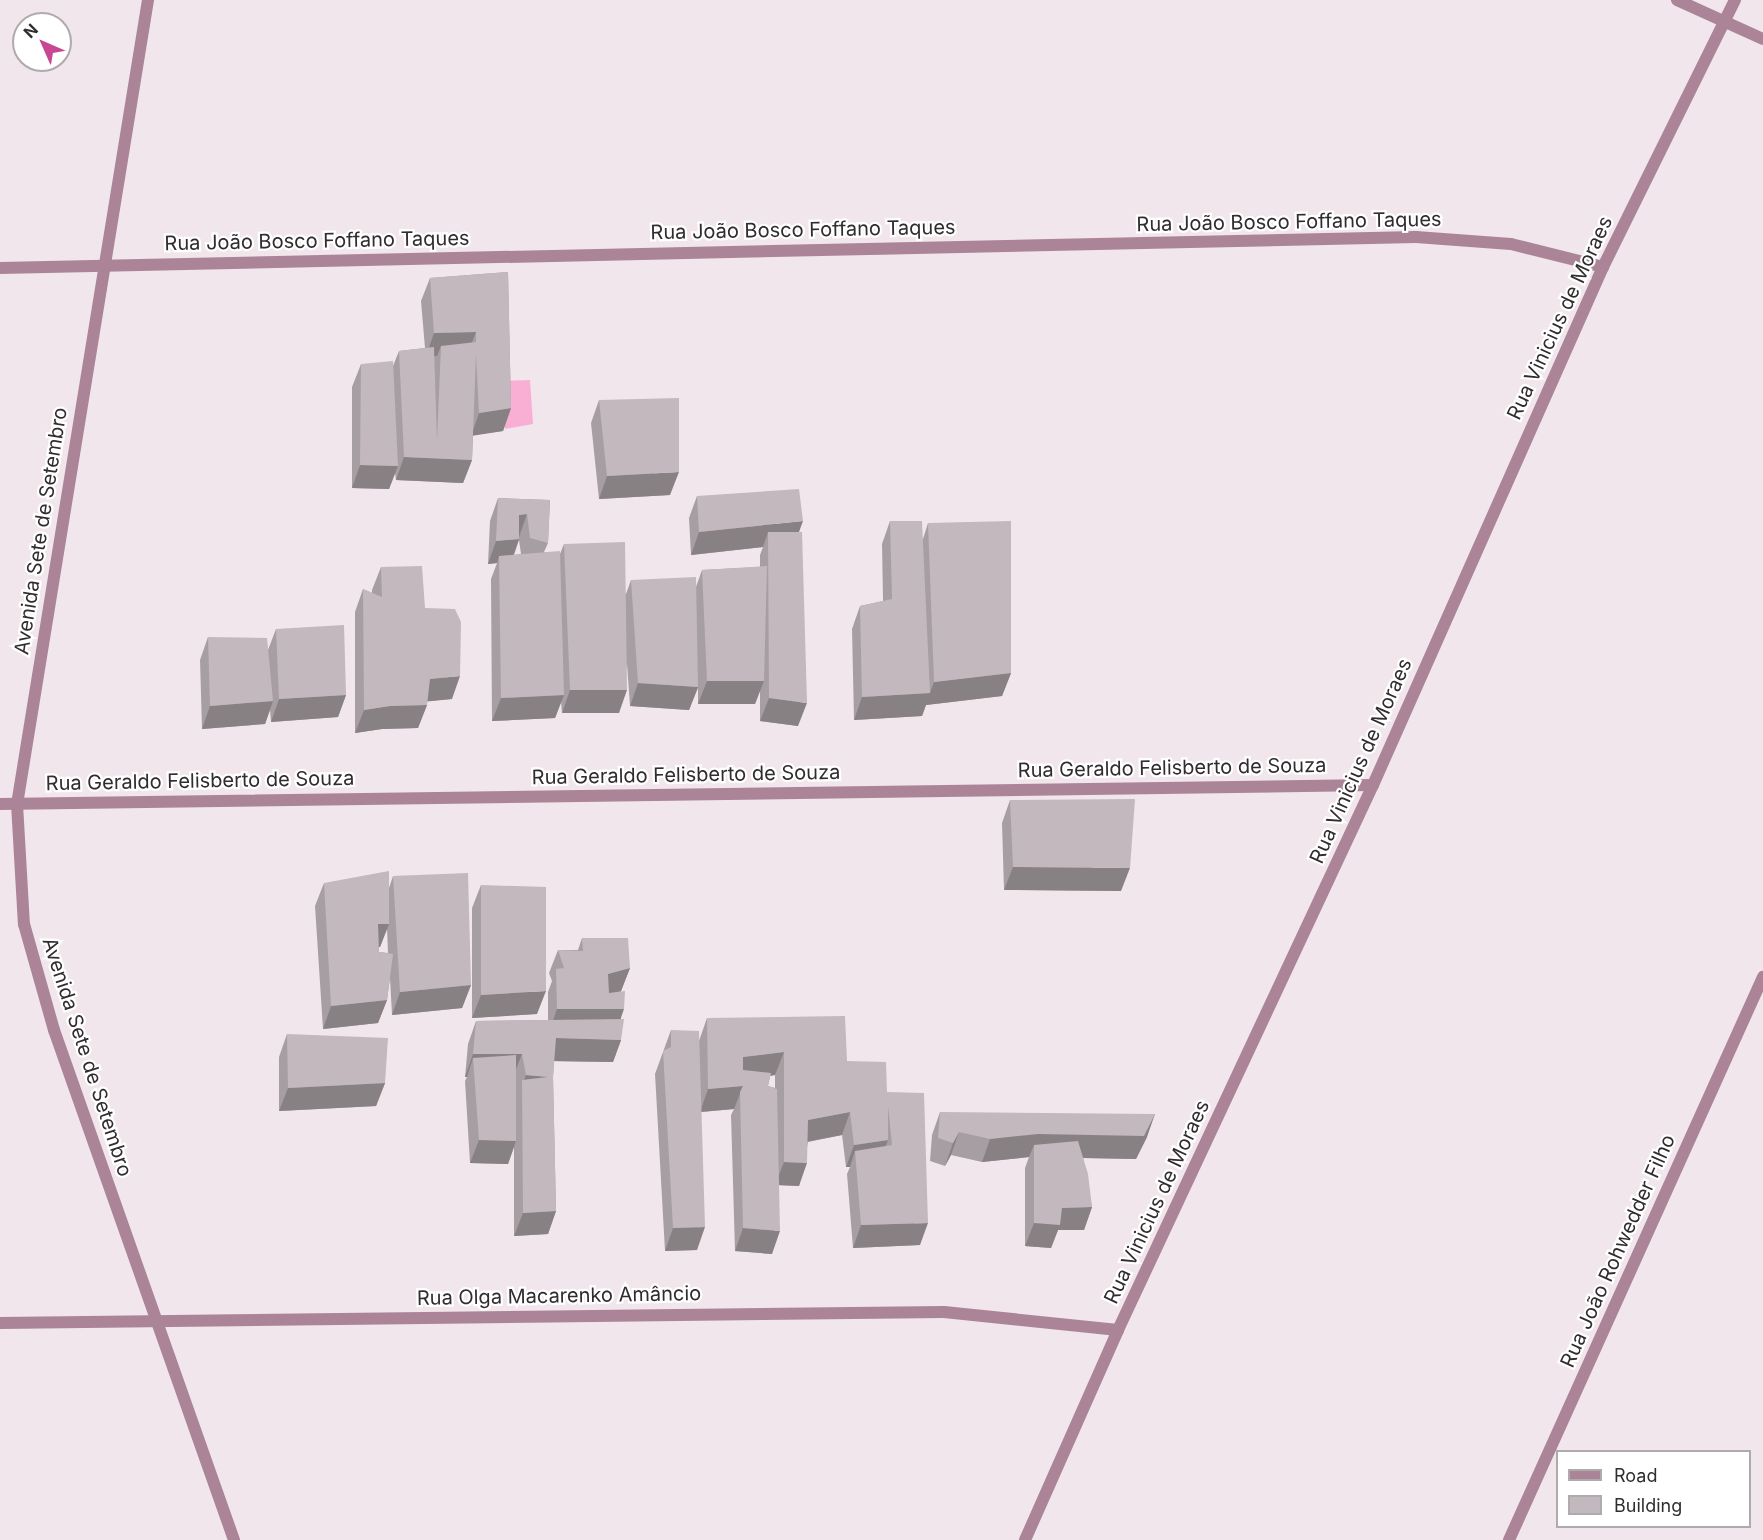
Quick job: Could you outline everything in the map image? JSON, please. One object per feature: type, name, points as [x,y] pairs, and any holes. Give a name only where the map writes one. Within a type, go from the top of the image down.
[{"type":"street","name":"Avenida Sete de Setembro","points":[[148,0],[17,804],[24,924],[54,1030],[154,1320],[234,1540]]},
{"type":"street","points":[[1677,0],[1763,39]]},
{"type":"street","name":"Rua Vinicius de Moraes","points":[[1026,1540],[1118,1330],[1373,785],[1603,267],[1735,0]]},
{"type":"street","name":"Rua João Bosco Foffano Taques","points":[[0,268],[1416,237],[1511,244],[1603,267]]},
{"type":"street","name":"Rua Geraldo Felisberto de Souza","points":[[0,804],[1373,785]]},
{"type":"street","name":"Rua João Rohwedder Filho","points":[[1509,1540],[1763,977]]},
{"type":"street","name":"Rua Olga Macarenko Amâncio","points":[[0,1323],[944,1312],[1118,1330]]},
{"type":"shaded area","points":[[530,380],[533,424],[505,429],[503,381]]},
{"type":"building","points":[[508,272],[511,408],[479,413],[476,354],[472,460],[404,457],[399,351],[434,347],[437,441],[441,346],[476,342],[476,332],[434,333],[430,278]]},
{"type":"building","points":[[393,361],[398,466],[360,465],[361,364]]},
{"type":"building","points":[[679,398],[679,472],[607,476],[599,400]]},
{"type":"building","points":[[799,489],[803,521],[699,532],[697,496]]},
{"type":"building","points":[[498,498],[550,500],[548,543],[530,538],[527,514],[519,515],[519,539],[496,541]]},
{"type":"building","points":[[890,521],[922,521],[930,693],[862,697],[860,606],[892,599]]},
{"type":"building","points":[[1011,521],[1011,673],[934,682],[928,523]]},
{"type":"building","points":[[768,532],[802,532],[807,703],[769,698]]},
{"type":"building","points":[[625,542],[627,690],[570,690],[564,544]]},
{"type":"building","points":[[560,551],[564,695],[501,698],[499,556]]},
{"type":"building","points":[[422,566],[425,608],[455,609],[461,622],[460,676],[430,679],[427,705],[390,706],[364,710],[363,589],[382,597],[381,567]]},
{"type":"building","points":[[767,566],[764,681],[707,681],[702,570]]},
{"type":"building","points":[[696,577],[698,687],[638,683],[631,580]]},
{"type":"building","points":[[344,625],[346,695],[279,699],[276,629]]},
{"type":"building","points":[[208,637],[267,638],[273,701],[210,706]]},
{"type":"building","points":[[1135,799],[1130,868],[1013,867],[1010,800]]},
{"type":"building","points":[[389,871],[389,924],[378,924],[379,952],[393,954],[387,1000],[331,1006],[324,883]]},
{"type":"building","points":[[468,873],[471,985],[400,992],[393,876]]},
{"type":"building","points":[[481,885],[546,887],[546,991],[481,995]]},
{"type":"building","points":[[582,938],[628,938],[630,968],[608,974],[609,993],[625,991],[624,1009],[557,1009],[556,969],[564,968],[558,950],[583,951]]},
{"type":"building","points":[[845,1016],[847,1061],[886,1062],[887,1092],[924,1093],[928,1223],[861,1225],[855,1151],[892,1145],[888,1106],[888,1140],[854,1145],[850,1112],[808,1120],[807,1163],[784,1162],[784,1052],[743,1057],[743,1070],[771,1073],[768,1086],[777,1089],[780,1231],[743,1228],[740,1092],[743,1086],[708,1089],[707,1018]]},
{"type":"building","points":[[624,1019],[621,1040],[556,1038],[553,1077],[556,1211],[523,1213],[522,1080],[548,1077],[526,1075],[522,1054],[473,1054],[476,1021]]},
{"type":"building","points":[[671,1030],[699,1031],[705,1227],[673,1228],[663,1051],[671,1047]]},
{"type":"building","points":[[287,1034],[388,1038],[385,1083],[288,1088]]},
{"type":"building","points":[[516,1055],[516,1141],[479,1140],[473,1058]]},
{"type":"building","points":[[940,1112],[1155,1114],[1144,1136],[1038,1134],[990,1139],[959,1132],[953,1143],[938,1138]]},
{"type":"building","points":[[1078,1141],[1088,1174],[1092,1207],[1062,1208],[1060,1225],[1034,1223],[1034,1145]]}]
